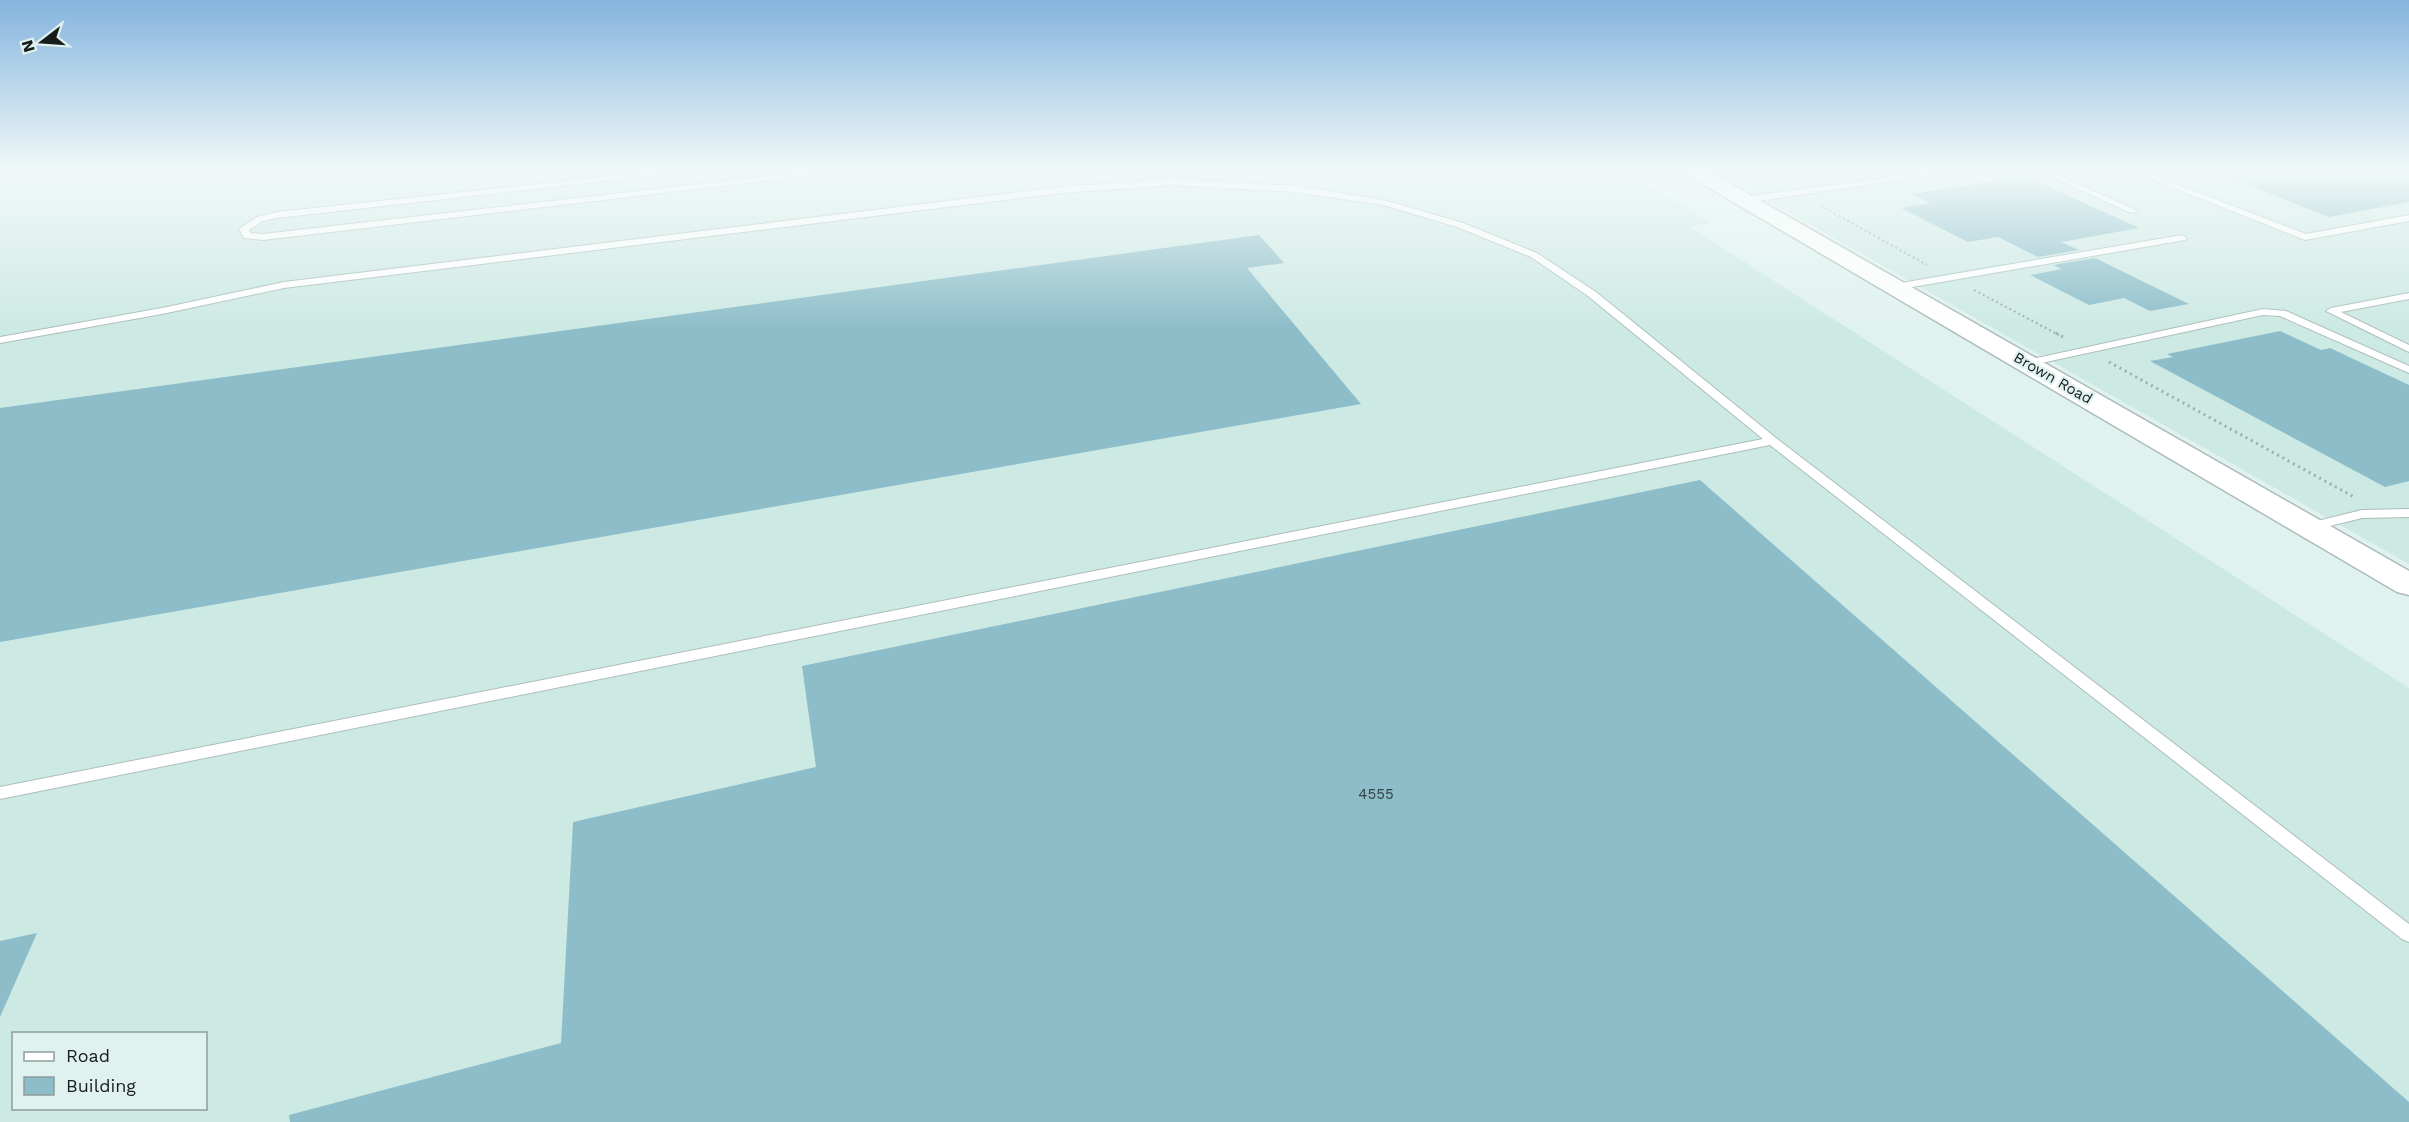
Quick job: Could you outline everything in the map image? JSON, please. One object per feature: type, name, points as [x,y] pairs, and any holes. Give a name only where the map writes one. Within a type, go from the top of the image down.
[{"type":"main road","name":"Brown Road","points":[[1787,224],[2409,585]]},
{"type":"lane","points":[[251,224],[244,229],[247,236],[263,237],[371,224]]},
{"type":"lane","points":[[0,339],[162,311],[284,285],[781,224]]},
{"type":"lane","points":[[1458,224],[1534,255],[1592,294],[1772,441],[2409,934]]},
{"type":"lane","points":[[2272,224],[2305,237],[2374,224]]},
{"type":"lane","points":[[1895,287],[2182,238]]},
{"type":"lane","points":[[2409,296],[2331,311],[2409,349]]},
{"type":"lane","points":[[2027,363],[2264,312],[2282,313],[2409,370]]},
{"type":"lane","points":[[0,793],[1772,441]]},
{"type":"lane","points":[[2310,527],[2362,514],[2409,513]]},
{"type":"shaded area","points":[[0,224],[1703,224],[1690,227],[2409,688],[2409,1122],[0,1122]]},
{"type":"shaded area","points":[[1810,224],[2409,224],[2409,564]]},
{"type":"building","points":[[1933,224],[2131,224],[2139,228],[2061,242],[2079,250],[2038,257],[1998,237],[1968,242]]},
{"type":"building","points":[[1259,235],[1284,263],[1247,268],[1361,404],[0,642],[0,408]]},
{"type":"building","points":[[2095,258],[2189,304],[2150,311],[2124,298],[2089,305],[2030,275],[2062,269],[2053,265]]},
{"type":"building","points":[[2280,331],[2321,350],[2330,348],[2409,385],[2409,481],[2385,487],[2150,361],[2173,357],[2167,354]]},
{"type":"building","points":[[1700,480],[2409,1102],[2409,1122],[290,1122],[289,1115],[561,1043],[573,822],[816,767],[802,666]]},
{"type":"building","points":[[37,933],[0,1017],[0,941]]}]
